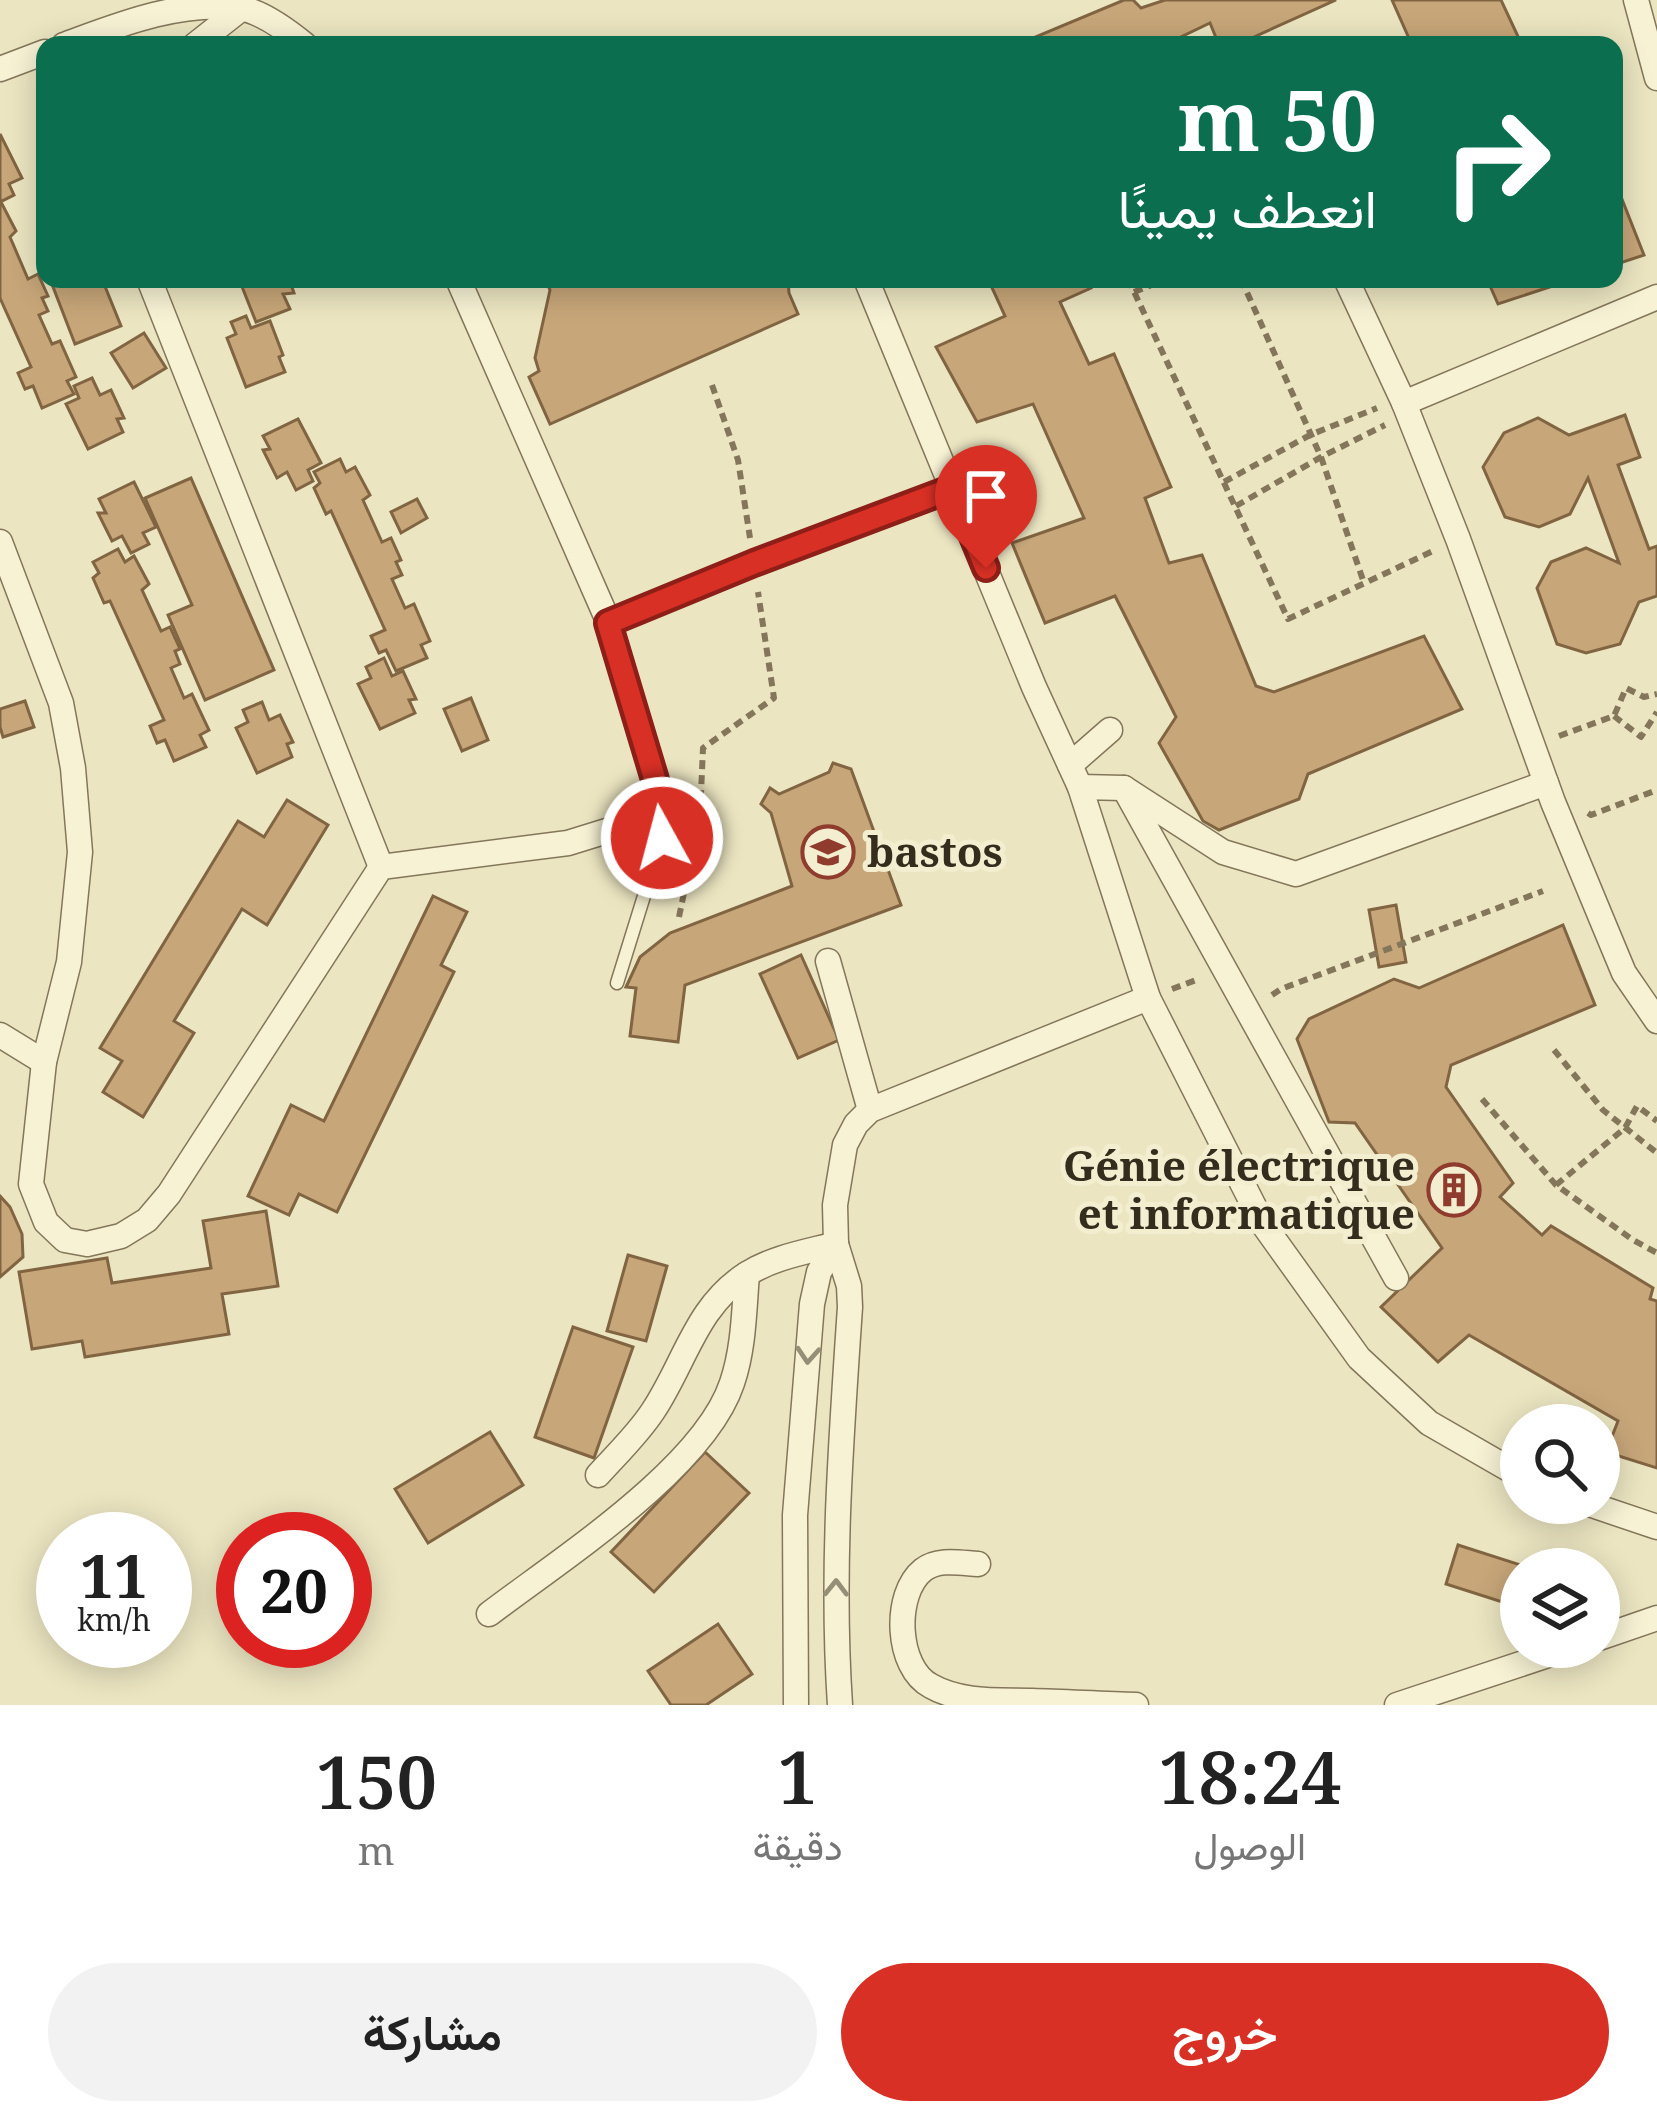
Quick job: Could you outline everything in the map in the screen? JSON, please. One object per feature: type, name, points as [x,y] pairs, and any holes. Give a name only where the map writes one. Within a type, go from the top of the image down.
[{"type":"street","points":[[1636,0],[1657,78]]},
{"type":"street","points":[[88,36],[141,16],[190,7],[242,8],[294,36]]},
{"type":"street","points":[[206,36],[242,8]]},
{"type":"street","points":[[0,69],[36,55]]},
{"type":"street","points":[[153,288],[380,867]]},
{"type":"street","points":[[0,542],[61,704],[73,768],[80,852],[69,962],[44,1062],[31,1184],[46,1222],[65,1240],[87,1244],[121,1236],[147,1220],[169,1194],[380,867],[568,843],[665,813],[608,623],[462,288]]},
{"type":"street","points":[[870,288],[1075,776],[1148,998],[1263,1224],[1359,1358],[1429,1424],[1500,1463]]},
{"type":"street","points":[[1350,288],[1404,404],[1458,539],[1532,746],[1624,973],[1657,1021]]},
{"type":"street","points":[[1404,404],[1657,297]]},
{"type":"street","points":[[608,623],[953,488]]},
{"type":"street","points":[[1075,776],[1110,730]]},
{"type":"street","points":[[1075,776],[1124,788],[1222,852],[1296,874],[1546,782]]},
{"type":"street","points":[[1124,788],[1396,1278]]},
{"type":"street","points":[[828,961],[870,1110]]},
{"type":"street","points":[[840,1705],[836,1577],[850,1307],[836,1244],[835,1204],[844,1145],[870,1110],[1148,998]]},
{"type":"street","points":[[0,1035],[44,1062]]},
{"type":"street","points":[[598,1474],[656,1408],[697,1326],[718,1298],[747,1274],[780,1258],[836,1244]]},
{"type":"street","points":[[796,1705],[795,1515],[812,1304],[819,1272],[836,1244]]},
{"type":"street","points":[[489,1614],[636,1503],[718,1416],[740,1352],[747,1274]]},
{"type":"street","points":[[1620,1515],[1657,1528]]},
{"type":"street","points":[[978,1564],[936,1564],[922,1570],[912,1585],[902,1618],[903,1647],[910,1666],[925,1684],[975,1699],[1136,1705]]},
{"type":"street","points":[[1620,1631],[1657,1618]]},
{"type":"street","points":[[1397,1705],[1509,1668]]},
{"type":"lane","points":[[617,983],[662,838],[665,813]]},
{"type":"path","points":[[1132,288],[1288,619],[1458,539]]},
{"type":"path","points":[[1134,292],[1144,288]]},
{"type":"path","points":[[1245,288],[1321,458],[1364,583]]},
{"type":"path","points":[[679,917],[700,816],[703,748],[774,698],[738,460],[712,385]]},
{"type":"path","points":[[1224,482],[1310,435],[1378,408],[1404,404]]},
{"type":"path","points":[[1236,506],[1394,420],[1404,404]]},
{"type":"path","points":[[1532,746],[1614,716],[1626,688],[1644,697],[1657,694]]},
{"type":"path","points":[[1614,716],[1641,736],[1657,712]]},
{"type":"path","points":[[1546,782],[1591,815],[1657,790]]},
{"type":"path","points":[[1281,989],[1543,891]]},
{"type":"path","points":[[1148,998],[1225,969]]},
{"type":"path","points":[[1554,1050],[1604,1110],[1657,1153]]},
{"type":"path","points":[[1482,1099],[1556,1185],[1657,1252]]},
{"type":"path","points":[[1556,1185],[1625,1128],[1637,1106],[1657,1121]]},
{"type":"building","points":[[1124,0],[1133,0],[1141,8],[1165,0],[1336,0],[1256,36],[1215,36],[1210,23],[1183,36],[1038,36]]},
{"type":"building","points":[[1392,0],[1501,0],[1518,36],[1408,36]]},
{"type":"building","points":[[0,134],[22,178],[9,184],[14,195],[0,202]]},
{"type":"building","points":[[1623,202],[1644,255],[1623,262]]},
{"type":"building","points":[[0,205],[16,231],[10,237],[28,279],[36,275],[36,288],[44,288],[48,296],[42,298],[48,311],[39,315],[52,344],[60,341],[76,377],[67,381],[74,394],[42,408],[33,386],[25,389],[18,373],[31,367],[0,298]]},
{"type":"building","points":[[53,288],[106,288],[121,326],[75,344]]},
{"type":"building","points":[[243,288],[292,288],[294,293],[283,294],[290,309],[256,322]]},
{"type":"building","points":[[789,288],[798,314],[550,424],[529,377],[539,371],[535,358],[550,290]]},
{"type":"building","points":[[992,288],[1091,288],[1060,302],[1089,364],[1114,354],[1171,487],[1145,498],[1169,563],[1202,555],[1256,686],[1274,692],[1424,636],[1462,709],[1308,774],[1299,799],[1219,830],[1203,821],[1159,743],[1176,717],[1115,596],[1045,623],[1012,543],[1084,518],[1033,404],[977,422],[936,347],[1005,316]]},
{"type":"building","points":[[1491,288],[1547,288],[1498,304]]},
{"type":"building","points":[[246,316],[251,328],[270,321],[285,372],[246,387],[227,338],[236,334],[231,322]]},
{"type":"building","points":[[144,333],[166,368],[133,388],[111,353]]},
{"type":"building","points":[[92,378],[100,395],[111,390],[124,418],[117,419],[123,432],[88,449],[66,404],[79,398],[74,386]]},
{"type":"building","points":[[1625,415],[1640,457],[1618,465],[1649,549],[1657,546],[1657,596],[1639,602],[1620,644],[1586,653],[1557,644],[1537,588],[1551,562],[1586,548],[1619,563],[1588,478],[1570,514],[1539,527],[1505,517],[1483,467],[1504,433],[1538,418],[1569,435]]},
{"type":"building","points":[[298,419],[321,463],[308,470],[313,481],[296,490],[287,472],[277,478],[263,450],[270,449],[263,436]]},
{"type":"building","points":[[340,459],[346,472],[355,467],[370,495],[363,500],[382,542],[391,538],[401,560],[396,562],[402,575],[392,579],[405,608],[414,604],[430,641],[421,645],[427,658],[396,671],[386,650],[379,653],[371,636],[385,630],[331,511],[326,514],[314,488],[320,483],[314,472]]},
{"type":"building","points":[[191,478],[274,670],[205,700],[168,615],[192,605],[145,498]]},
{"type":"building","points":[[134,482],[156,527],[143,533],[149,544],[131,553],[122,536],[112,541],[98,513],[106,513],[99,499]]},
{"type":"building","points":[[417,499],[427,518],[401,533],[391,512]]},
{"type":"building","points":[[118,549],[125,562],[134,556],[149,584],[142,590],[161,631],[170,627],[180,649],[175,651],[180,664],[171,668],[184,698],[192,694],[209,730],[200,735],[206,747],[174,761],[165,740],[157,743],[150,726],[164,720],[110,601],[104,603],[93,578],[99,573],[93,562]]},
{"type":"building","points":[[384,658],[392,676],[403,671],[416,699],[409,700],[415,713],[380,729],[358,684],[371,678],[366,667]]},
{"type":"building","points":[[471,698],[488,740],[462,751],[444,709]]},
{"type":"building","points":[[25,701],[34,727],[3,737],[0,709]]},
{"type":"building","points":[[262,702],[269,720],[280,715],[293,742],[287,744],[292,757],[257,773],[236,728],[248,722],[243,710]]},
{"type":"building","points":[[833,763],[851,769],[901,905],[685,985],[678,1042],[630,1036],[636,988],[626,987],[640,957],[670,933],[792,886],[771,813],[761,804],[770,788],[779,794],[829,772]]},
{"type":"building","points":[[287,800],[328,825],[267,925],[242,909],[174,1021],[194,1033],[143,1117],[103,1092],[122,1061],[100,1048],[238,821],[264,837]]},
{"type":"building","points":[[433,896],[467,912],[441,965],[454,972],[337,1212],[299,1194],[289,1215],[248,1196],[291,1105],[324,1121]]},
{"type":"building","points":[[1396,905],[1406,962],[1379,967],[1369,910]]},
{"type":"building","name":"Génie électrique et informatique","points":[[1563,925],[1595,1005],[1451,1065],[1446,1087],[1513,1183],[1500,1197],[1542,1235],[1551,1226],[1653,1288],[1650,1299],[1657,1301],[1657,1468],[1620,1456],[1620,1404],[1589,1404],[1469,1335],[1438,1362],[1381,1307],[1442,1248],[1355,1123],[1329,1122],[1297,1039],[1309,1019],[1394,979],[1419,988]]},
{"type":"building","points":[[801,955],[839,1040],[798,1058],[760,974]]},
{"type":"building","points":[[0,1196],[22,1234],[23,1257],[0,1277]]},
{"type":"building","points":[[266,1211],[278,1286],[222,1294],[229,1334],[85,1357],[82,1341],[32,1349],[19,1272],[107,1258],[112,1283],[211,1268],[203,1221]]},
{"type":"building","points":[[628,1255],[667,1266],[646,1341],[607,1331]]},
{"type":"building","points":[[573,1327],[633,1347],[594,1458],[535,1437]]},
{"type":"building","points":[[490,1432],[523,1485],[428,1543],[395,1489]]},
{"type":"building","points":[[705,1452],[749,1493],[654,1592],[611,1552]]},
{"type":"building","points":[[1458,1545],[1500,1558],[1500,1601],[1446,1584]]},
{"type":"building","points":[[718,1624],[752,1674],[706,1705],[671,1705],[648,1671]]},
{"type":"place","name":"bastos","points":[[828,852]]},
{"type":"place","name":"Génie électrique et informatique","points":[[1454,1190]]},
{"type":"route","points":[[662,838],[665,813],[608,623],[953,488],[986,568]]}]
